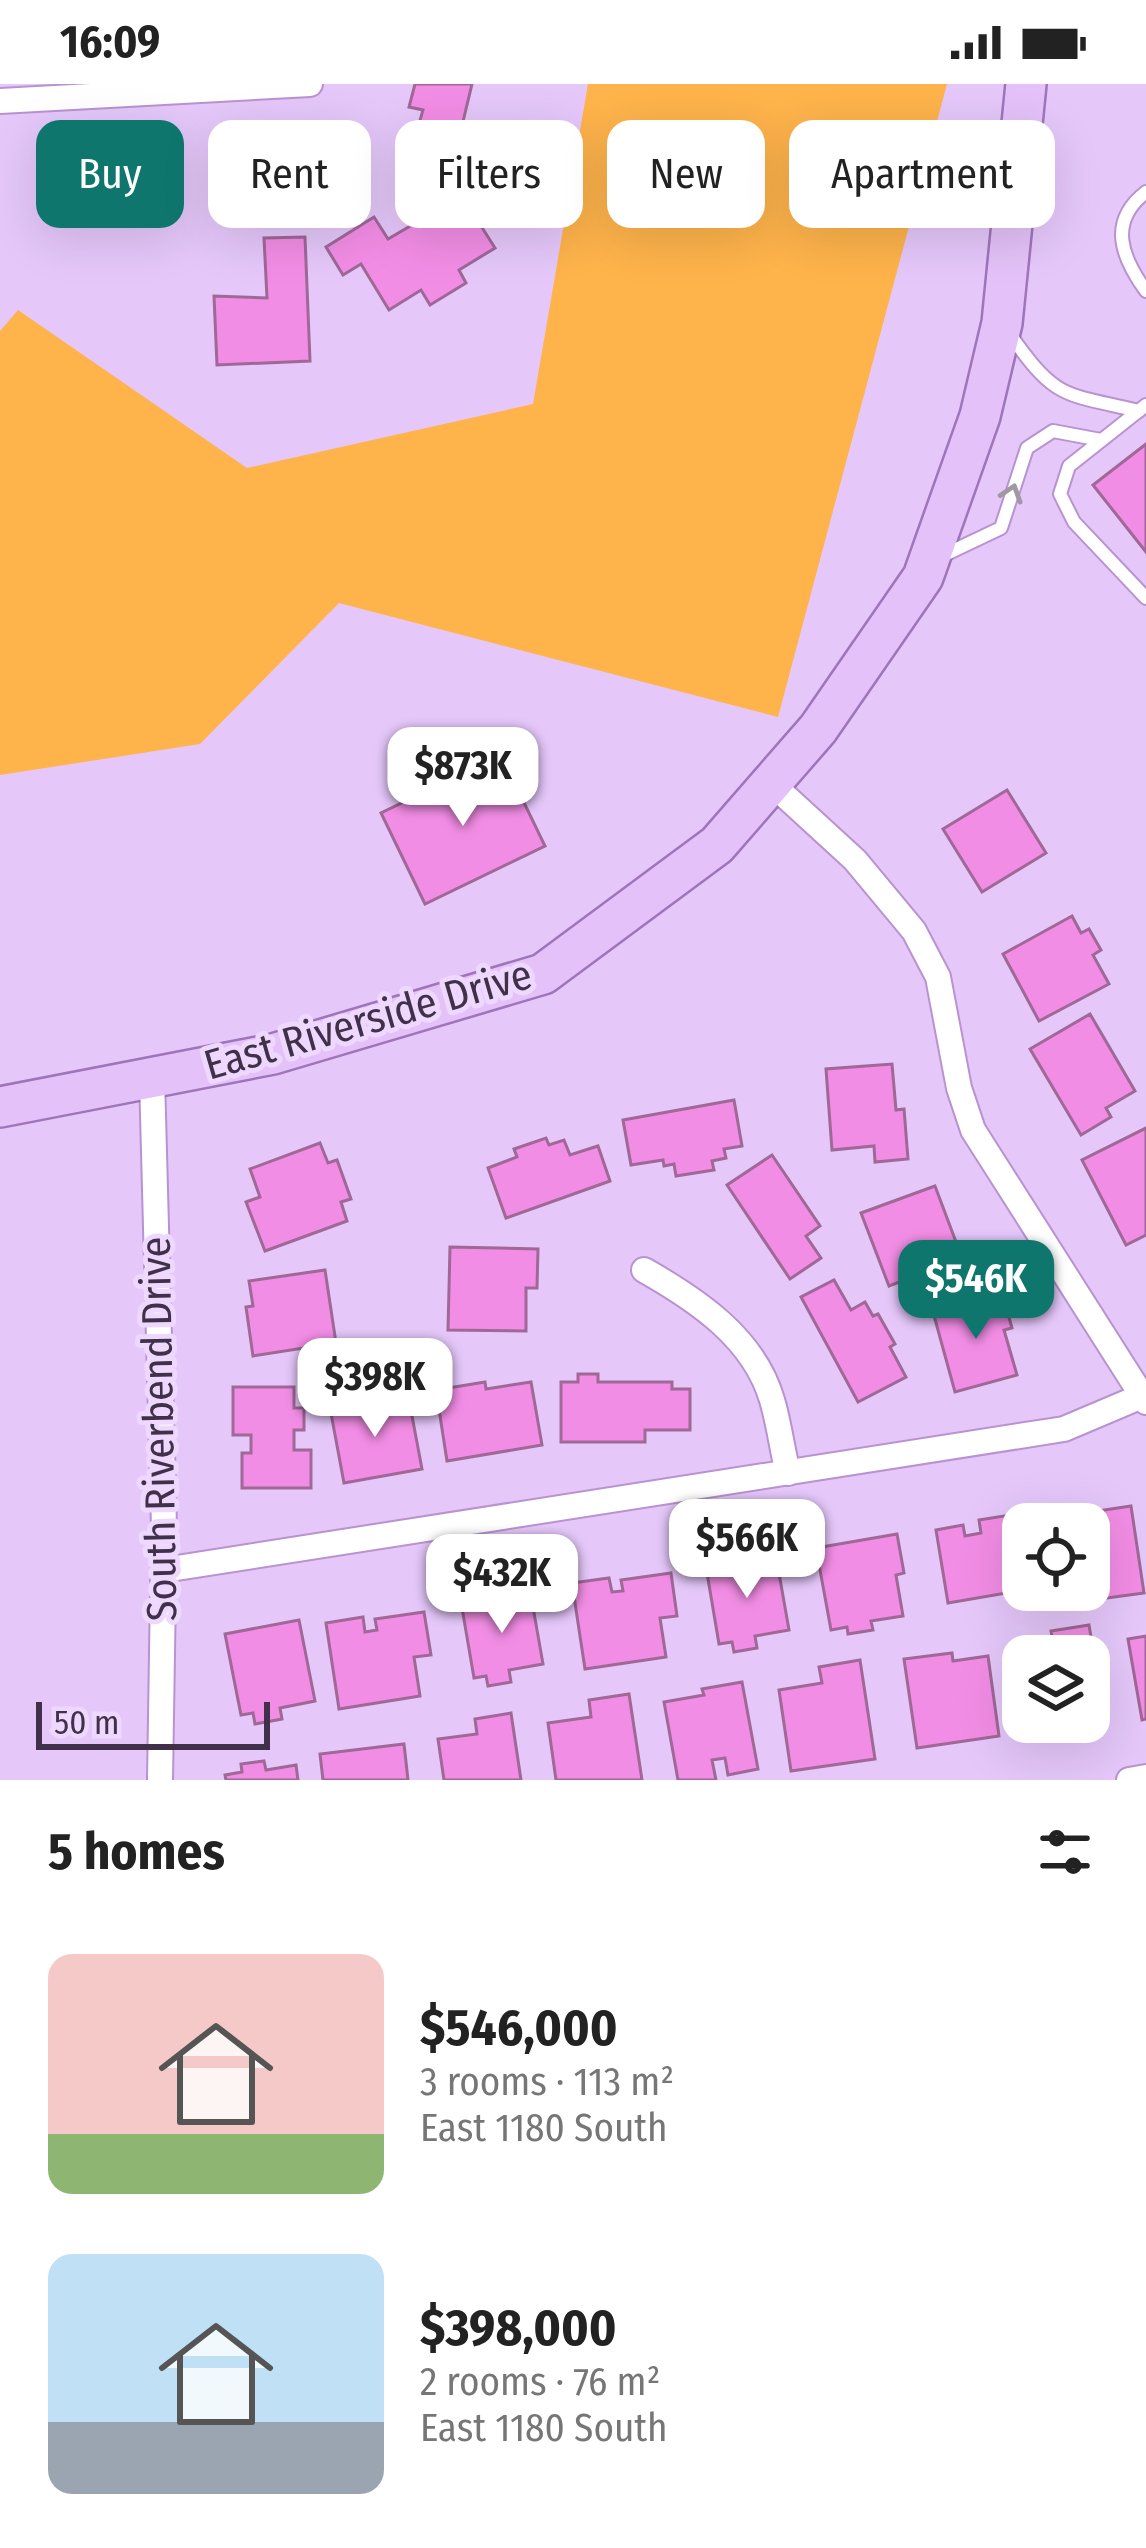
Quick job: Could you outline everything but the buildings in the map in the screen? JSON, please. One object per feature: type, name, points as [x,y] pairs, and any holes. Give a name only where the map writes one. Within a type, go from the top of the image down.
[{"type":"main road","name":"East Riverside Drive","points":[[0,1107],[273,1054],[543,974],[717,845],[818,729],[923,577],[980,416],[1002,323],[1026,84]]},
{"type":"street","points":[[0,101],[310,84]]},
{"type":"street","points":[[164,1570],[1064,1429],[1144,1399],[973,1130],[959,1088],[938,977],[914,931],[855,860],[771,783]]},
{"type":"street","name":"South Riverbend Drive","points":[[152,1077],[164,1570],[160,1780]]},
{"type":"street","points":[[644,1270],[695,1299],[739,1340],[772,1396],[788,1473]]},
{"type":"street","points":[[1129,1780],[1146,1777]]},
{"type":"lane","points":[[1146,192],[1135,200],[1119,234],[1125,262],[1146,291]]},
{"type":"lane","points":[[1002,323],[1035,371],[1057,392],[1142,408]]},
{"type":"lane","points":[[1142,408],[1069,466],[1060,494],[1074,522],[1146,598]]},
{"type":"lane","points":[[928,562],[1001,528],[1027,448],[1053,431],[1101,440]]},
{"type":"shaded area","points":[[588,84],[947,84],[937,120],[789,120],[789,228],[909,228],[778,717],[339,603],[200,744],[0,775],[0,331],[18,310],[247,468],[533,404],[563,228],[583,228],[582,120]]}]
